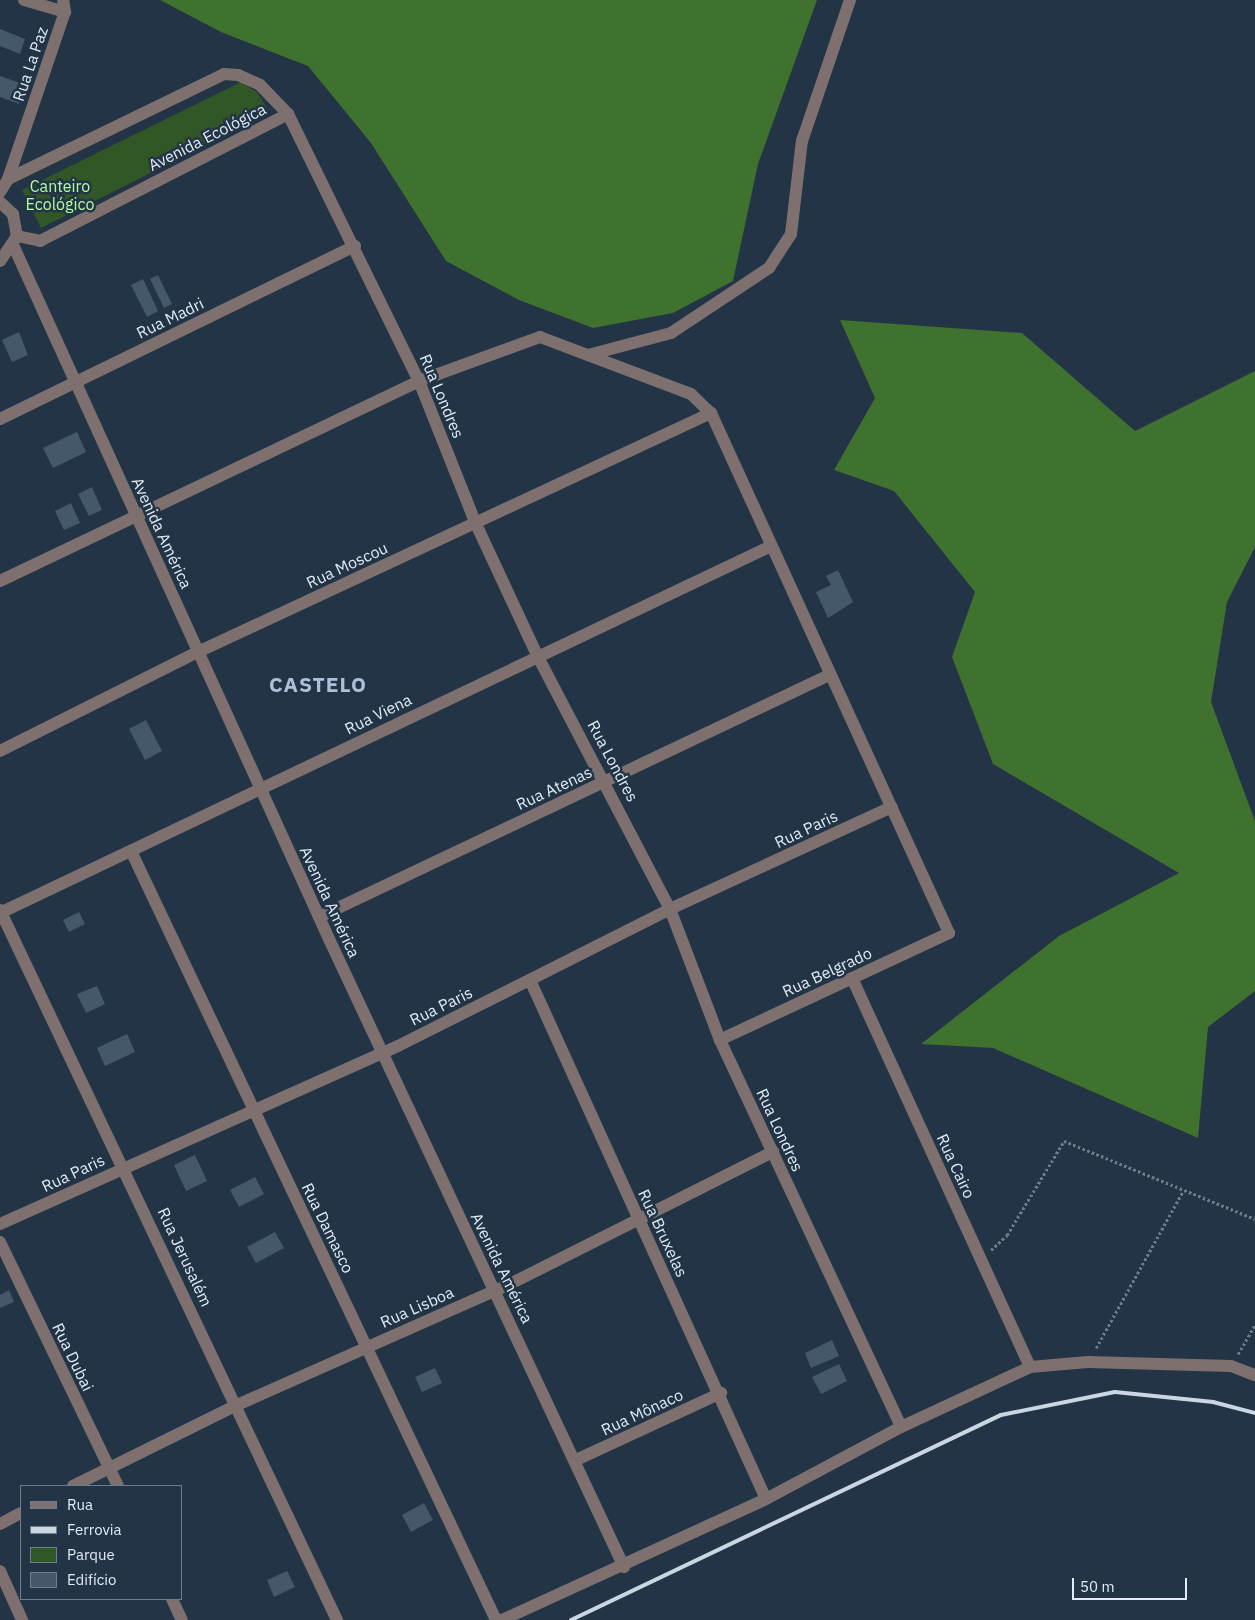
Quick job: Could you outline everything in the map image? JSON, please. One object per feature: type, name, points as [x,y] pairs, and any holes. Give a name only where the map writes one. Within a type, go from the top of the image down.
[{"type":"street","points":[[24,0],[64,6]]},
{"type":"street","points":[[588,355],[671,333],[769,268],[791,234],[802,141],[850,0]]},
{"type":"street","name":"Rua La Paz","points":[[0,192],[8,179],[64,6]]},
{"type":"street","name":"Avenida Ecológica","points":[[8,179],[224,74],[238,74],[260,85],[288,114],[40,241],[15,242]]},
{"type":"street","name":"Rua Londres","points":[[288,114],[355,246],[419,381],[475,522],[537,655],[606,781],[670,909],[720,1040],[900,1427]]},
{"type":"street","name":"Avenida América","points":[[0,202],[13,214],[15,242],[73,383],[200,651],[318,917],[381,1053],[576,1460],[624,1567]]},
{"type":"street","points":[[0,261],[15,242]]},
{"type":"street","name":"Rua Madri","points":[[0,418],[355,246]]},
{"type":"street","points":[[0,581],[419,381],[540,337],[691,394],[711,413],[829,675],[892,807]]},
{"type":"street","name":"Rua Moscou","points":[[0,751],[200,651],[711,413]]},
{"type":"street","name":"Rua Viena","points":[[0,911],[131,851],[537,655],[771,546]]},
{"type":"street","name":"Rua Atenas","points":[[318,917],[829,675]]},
{"type":"street","name":"Rua Paris","points":[[0,1224],[252,1108],[381,1053],[670,909],[892,807]]},
{"type":"street","name":"Rua Belgrado","points":[[720,1040],[948,933],[892,807]]},
{"type":"street","name":"Rua Damasco","points":[[131,851],[496,1620]]},
{"type":"street","name":"Rua Jerusalém","points":[[0,911],[124,1167],[337,1620]]},
{"type":"street","name":"Rua Cairo","points":[[852,978],[1030,1367]]},
{"type":"street","name":"Rua Bruxelas","points":[[530,980],[639,1221],[721,1394],[766,1499]]},
{"type":"street","name":"Rua Lisboa","points":[[75,1485],[237,1405],[494,1291],[639,1221],[772,1152]]},
{"type":"street","name":"Rua Dubai","points":[[0,1242],[117,1485]]},
{"type":"street","points":[[502,1620],[624,1567],[766,1499],[900,1427],[1030,1367],[1088,1362],[1231,1366],[1255,1375]]},
{"type":"street","name":"Rua Mônaco","points":[[576,1460],[721,1394]]},
{"type":"street","points":[[0,1524],[20,1514]]},
{"type":"street","points":[[0,1570],[22,1620]]},
{"type":"street","points":[[172,1600],[182,1620]]},
{"type":"path","points":[[981,1259],[1007,1235],[1064,1141],[1255,1219]]},
{"type":"path","points":[[1088,1362],[1183,1190]]},
{"type":"path","points":[[1231,1366],[1255,1325]]},
{"type":"green space","points":[[160,0],[817,0],[758,164],[733,281],[673,313],[593,328],[519,300],[446,261],[371,143],[308,66],[221,32]]},
{"type":"green space","name":"Canteiro Ecológico","points":[[241,82],[257,92],[270,113],[41,228],[22,190]]},
{"type":"green space","points":[[840,320],[1022,333],[1135,431],[1255,371],[1255,547],[1227,602],[1211,702],[1255,821],[1255,991],[1208,1027],[1198,1138],[993,1048],[921,1044],[1059,936],[1179,873],[993,764],[952,657],[975,592],[894,491],[834,470],[875,398]]},
{"type":"building","points":[[0,29],[25,39],[20,54],[0,46]]},
{"type":"building","points":[[0,76],[26,85],[19,104],[0,97]]},
{"type":"building","points":[[158,275],[172,304],[164,308],[150,279]]},
{"type":"building","points":[[143,279],[158,311],[147,317],[131,285]]},
{"type":"building","points":[[19,332],[28,355],[12,362],[2,340]]},
{"type":"building","points":[[77,432],[86,452],[53,468],[43,448]]},
{"type":"building","points":[[92,487],[102,510],[89,516],[78,494]]},
{"type":"building","points":[[71,503],[80,523],[64,530],[55,511]]},
{"type":"building","points":[[838,570],[853,602],[828,618],[816,592],[831,585],[826,576]]},
{"type":"building","points":[[146,720],[162,751],[145,760],[129,729]]},
{"type":"building","points":[[79,912],[85,924],[69,932],[63,920]]},
{"type":"building","points":[[97,986],[105,1004],[86,1013],[77,994]]},
{"type":"building","points":[[127,1034],[135,1052],[105,1066],[97,1048]]},
{"type":"building","points":[[195,1155],[207,1181],[186,1191],[174,1165]]},
{"type":"building","points":[[255,1177],[264,1194],[239,1207],[230,1190]]},
{"type":"building","points":[[275,1232],[284,1248],[256,1263],[247,1247]]},
{"type":"building","points":[[9,1290],[14,1302],[0,1308],[0,1295]]},
{"type":"building","points":[[832,1340],[839,1356],[811,1368],[805,1353]]},
{"type":"building","points":[[839,1364],[847,1381],[821,1394],[812,1377]]},
{"type":"building","points":[[435,1368],[442,1383],[422,1392],[415,1377]]},
{"type":"building","points":[[424,1503],[433,1520],[411,1532],[402,1515]]},
{"type":"building","points":[[287,1571],[295,1587],[274,1597],[267,1580]]},
{"type":"railway","points":[[571,1620],[1001,1415],[1115,1392],[1213,1402],[1255,1413]]},
{"type":"district","name":"CASTELO","points":[[318,684]]}]
